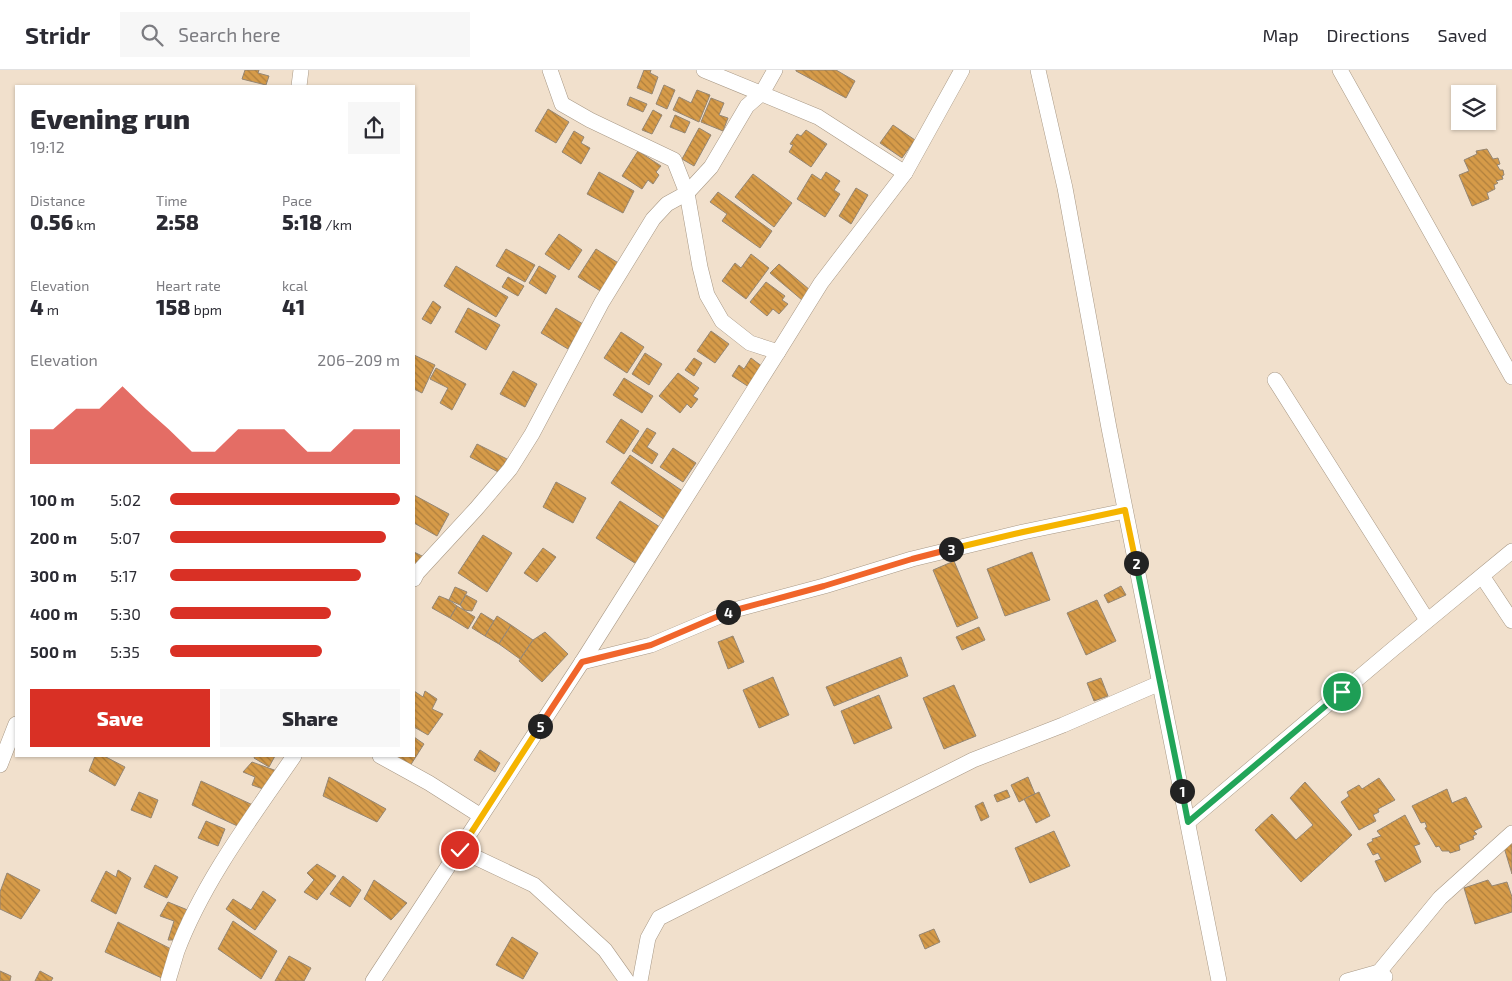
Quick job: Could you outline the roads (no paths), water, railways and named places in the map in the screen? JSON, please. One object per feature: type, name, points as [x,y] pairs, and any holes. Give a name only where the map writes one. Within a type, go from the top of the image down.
[{"type":"street","points":[[299,85],[301,70]]},
{"type":"street","points":[[550,70],[562,104],[590,120],[674,160],[687,193],[707,295],[722,321],[750,343],[778,352]]},
{"type":"street","points":[[704,70],[818,116],[904,173]]},
{"type":"street","points":[[415,577],[476,510],[510,469],[532,434],[602,302],[653,218],[667,204],[687,193],[711,167],[747,106],[762,93],[775,70]]},
{"type":"street","points":[[373,981],[582,662],[821,283],[904,173],[962,70]]},
{"type":"street","points":[[1038,70],[1065,188],[1125,510],[1219,978],[1204,981]]},
{"type":"street","points":[[1340,70],[1512,378]]},
{"type":"street","points":[[1275,380],[1427,620]]},
{"type":"street","points":[[582,662],[651,645],[734,610],[824,586],[912,559],[1125,510]]},
{"type":"street","points":[[1188,822],[1427,620],[1512,551]]},
{"type":"street","points":[[1482,576],[1512,621]]},
{"type":"street","points":[[640,981],[648,938],[659,918],[973,760],[1160,684]]},
{"type":"street","points":[[0,766],[15,727]]},
{"type":"street","points":[[168,981],[182,940],[210,885],[232,846],[293,757]]},
{"type":"street","points":[[382,757],[430,783],[481,816]]},
{"type":"street","points":[[1347,981],[1383,978],[1440,898],[1512,833]]},
{"type":"street","points":[[460,850],[534,885],[605,950],[627,981]]}]
